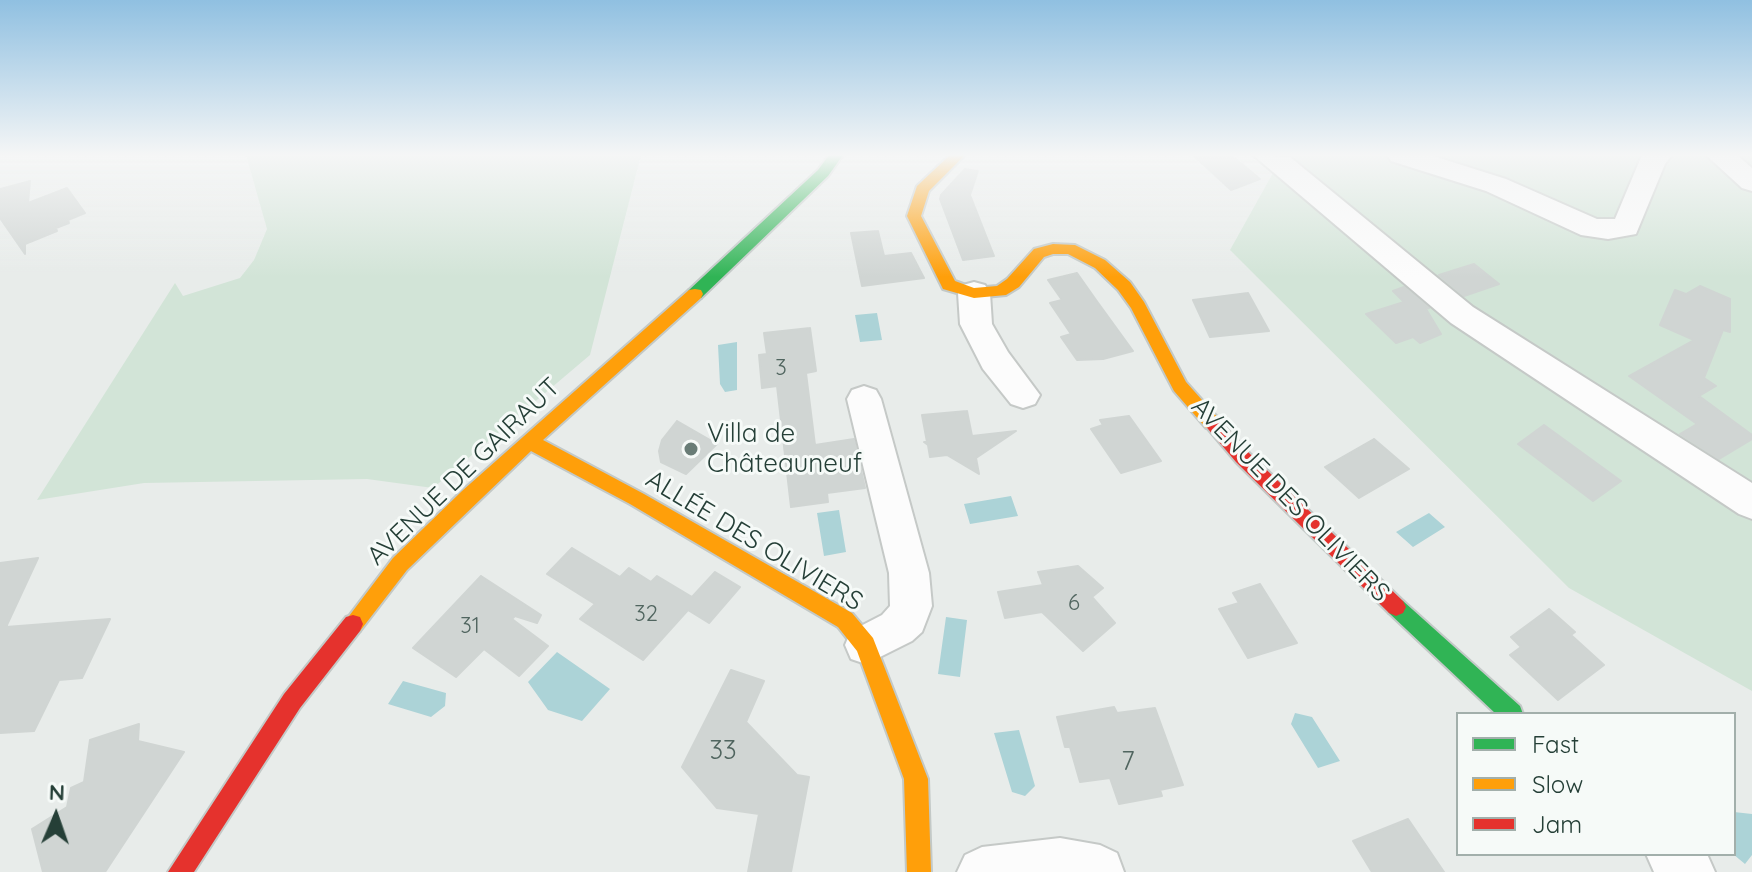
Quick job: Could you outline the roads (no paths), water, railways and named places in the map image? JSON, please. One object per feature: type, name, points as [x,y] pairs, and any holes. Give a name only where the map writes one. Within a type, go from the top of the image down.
[{"type":"street","name":"AVENUE DE GAIRAUT","points":[[180,872],[292,701],[400,564],[799,196]]},
{"type":"street","points":[[920,196],[914,216],[949,285],[974,293],[976,324],[995,360],[1023,395]]},
{"type":"street","points":[[1320,196],[1425,287],[1462,315],[1752,503]]},
{"type":"street","points":[[1520,196],[1592,228],[1608,229],[1626,227],[1638,196]]},
{"type":"street","name":"AVENUE DES OLIVIERS","points":[[974,293],[1000,291],[1013,283],[1039,253],[1053,249],[1070,249],[1088,255],[1100,264],[1124,286],[1138,306],[1180,386],[1242,457],[1343,558],[1510,712]]},
{"type":"street","points":[[864,399],[909,573],[911,606],[907,619],[897,628],[866,645]]},
{"type":"street","name":"ALLÉE DES OLIVIERS","points":[[530,442],[637,499],[845,620],[866,645],[916,779],[919,872]]},
{"type":"street","points":[[1672,856],[1690,872]]},
{"type":"street","points":[[982,872],[1060,862],[1100,870]]},
{"type":"water","points":[[877,313],[882,340],[860,342],[855,315]]},
{"type":"water","points":[[737,342],[737,390],[725,392],[720,384],[718,345]]},
{"type":"water","points":[[1011,496],[1018,516],[970,524],[964,504]]},
{"type":"water","points":[[839,510],[846,552],[824,556],[817,513]]},
{"type":"water","points":[[1429,513],[1445,527],[1413,547],[1396,532]]},
{"type":"water","points":[[946,617],[967,620],[960,677],[938,674]]},
{"type":"water","points":[[557,652],[610,689],[582,721],[548,710],[528,682]]},
{"type":"water","points":[[403,681],[446,693],[445,706],[431,717],[388,704]]},
{"type":"water","points":[[1295,713],[1312,717],[1340,761],[1318,768],[1291,724]]},
{"type":"water","points":[[1019,730],[1035,786],[1025,796],[1012,792],[994,733]]},
{"type":"water","points":[[1736,812],[1752,814],[1752,855],[1745,864],[1735,856]]},
{"type":"place","name":"Villa de Châteauneuf","points":[[691,449]]}]
